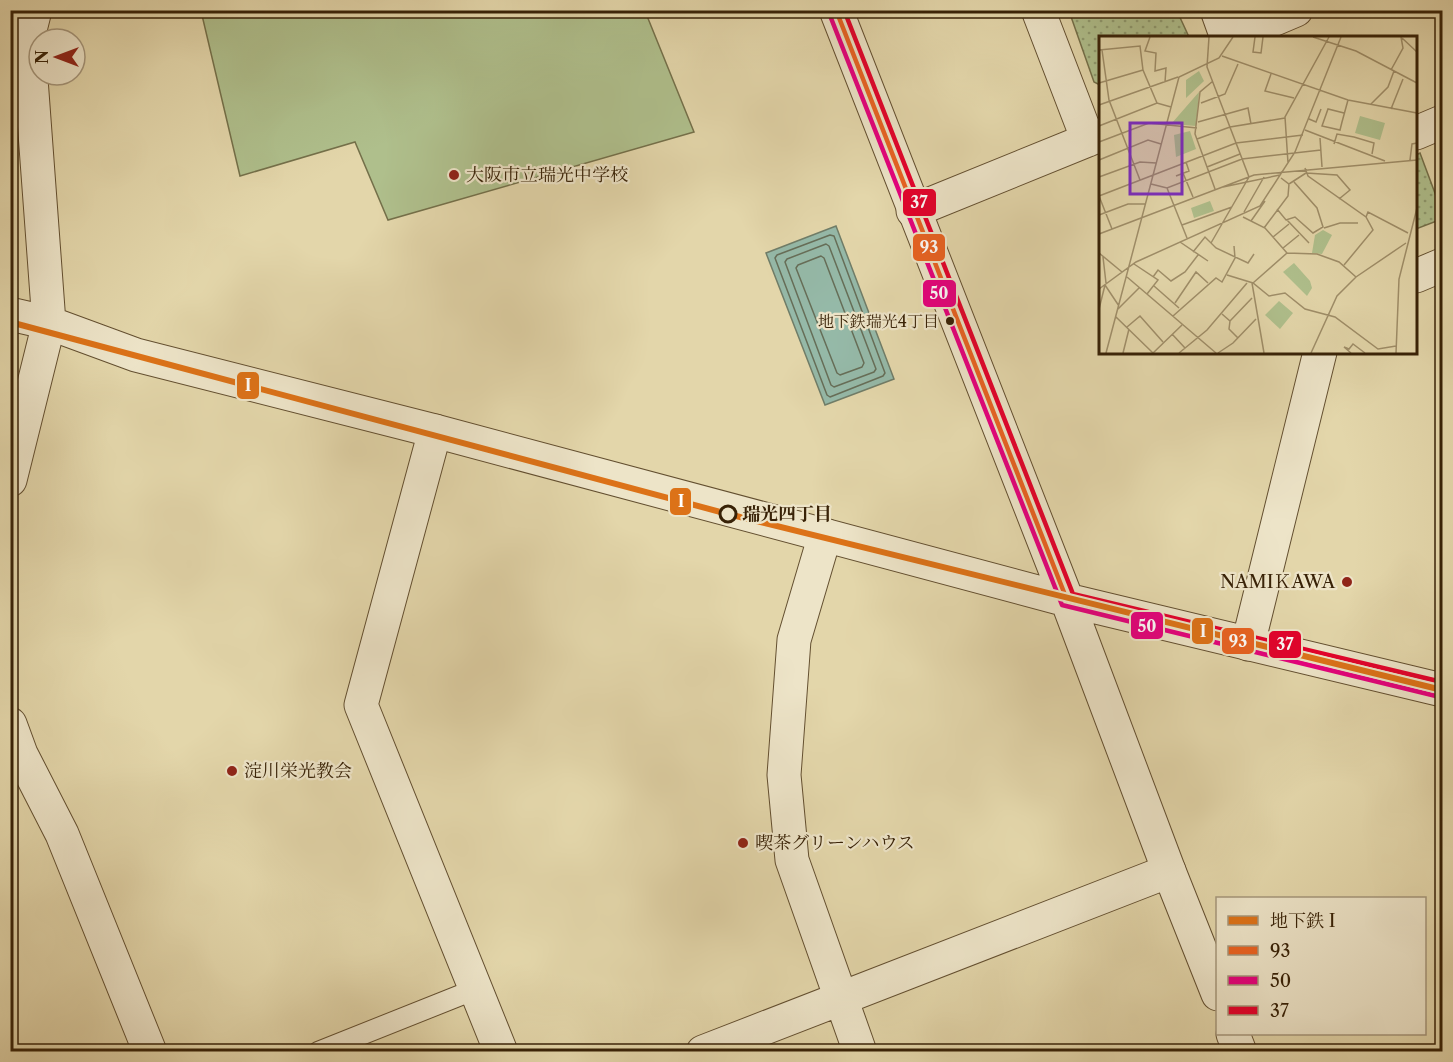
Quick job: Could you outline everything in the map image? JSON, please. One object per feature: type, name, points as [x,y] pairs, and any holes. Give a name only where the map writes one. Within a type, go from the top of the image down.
[{"type":"street","points":[[10,480],[48,323],[28,38],[35,10]]},
{"type":"street","points":[[836,10],[1067,600],[1216,989]]},
{"type":"street","points":[[913,211],[1094,137],[1038,10]]},
{"type":"street","points":[[1217,10],[1227,36]]},
{"type":"street","points":[[1233,36],[1296,10]]},
{"type":"street","points":[[1417,133],[1443,122]]},
{"type":"street","points":[[1417,276],[1443,266]]},
{"type":"street","points":[[10,314],[48,323],[136,355],[435,431],[1067,600],[1248,644],[1441,685]]},
{"type":"street","points":[[1248,644],[1320,354]]},
{"type":"street","points":[[435,431],[361,705],[501,1052]]},
{"type":"street","points":[[825,535],[794,640],[784,775],[792,860],[860,1052]]},
{"type":"street","points":[[10,724],[21,753],[62,834],[150,1052]]},
{"type":"street","points":[[703,1052],[839,997],[1169,871]]},
{"type":"street","points":[[1233,1035],[1240,1052]]},
{"type":"lane","points":[[318,1052],[476,989]]},
{"type":"green space","points":[[201,11],[645,11],[694,132],[388,220],[355,142],[240,176]]},
{"type":"green space","points":[[1069,11],[1177,11],[1189,36],[1099,36],[1099,84],[1094,82]]},
{"type":"green space","points":[[10,95],[17,194],[11,201],[10,201]]},
{"type":"green space","points":[[1420,153],[1442,212],[1442,219],[1417,229],[1417,154]]},
{"type":"water","points":[[836,226],[894,379],[825,405],[766,253]]},
{"type":"metro line","name":"I","points":[[10,322],[728,514],[1442,690]]},
{"type":"transit line","name":"93","points":[[836,10],[1067,600],[1442,690]]},
{"type":"transit line","name":"37","points":[[844,10],[1073,594],[1442,682]]},
{"type":"transit line","name":"50","points":[[829,13],[1062,605],[1440,697]]},
{"type":"place","name":"大阪市立瑞光中学校","points":[[454,175]]},
{"type":"place","name":"地下鉄瑞光4丁目","points":[[950,321]]},
{"type":"place","name":"瑞光四丁目","points":[[728,514]]},
{"type":"place","name":"NAMIＫAWA","points":[[1347,582]]},
{"type":"place","name":"淀川栄光教会","points":[[232,771]]},
{"type":"place","name":"喫茶グリーンハウス","points":[[743,843]]}]
